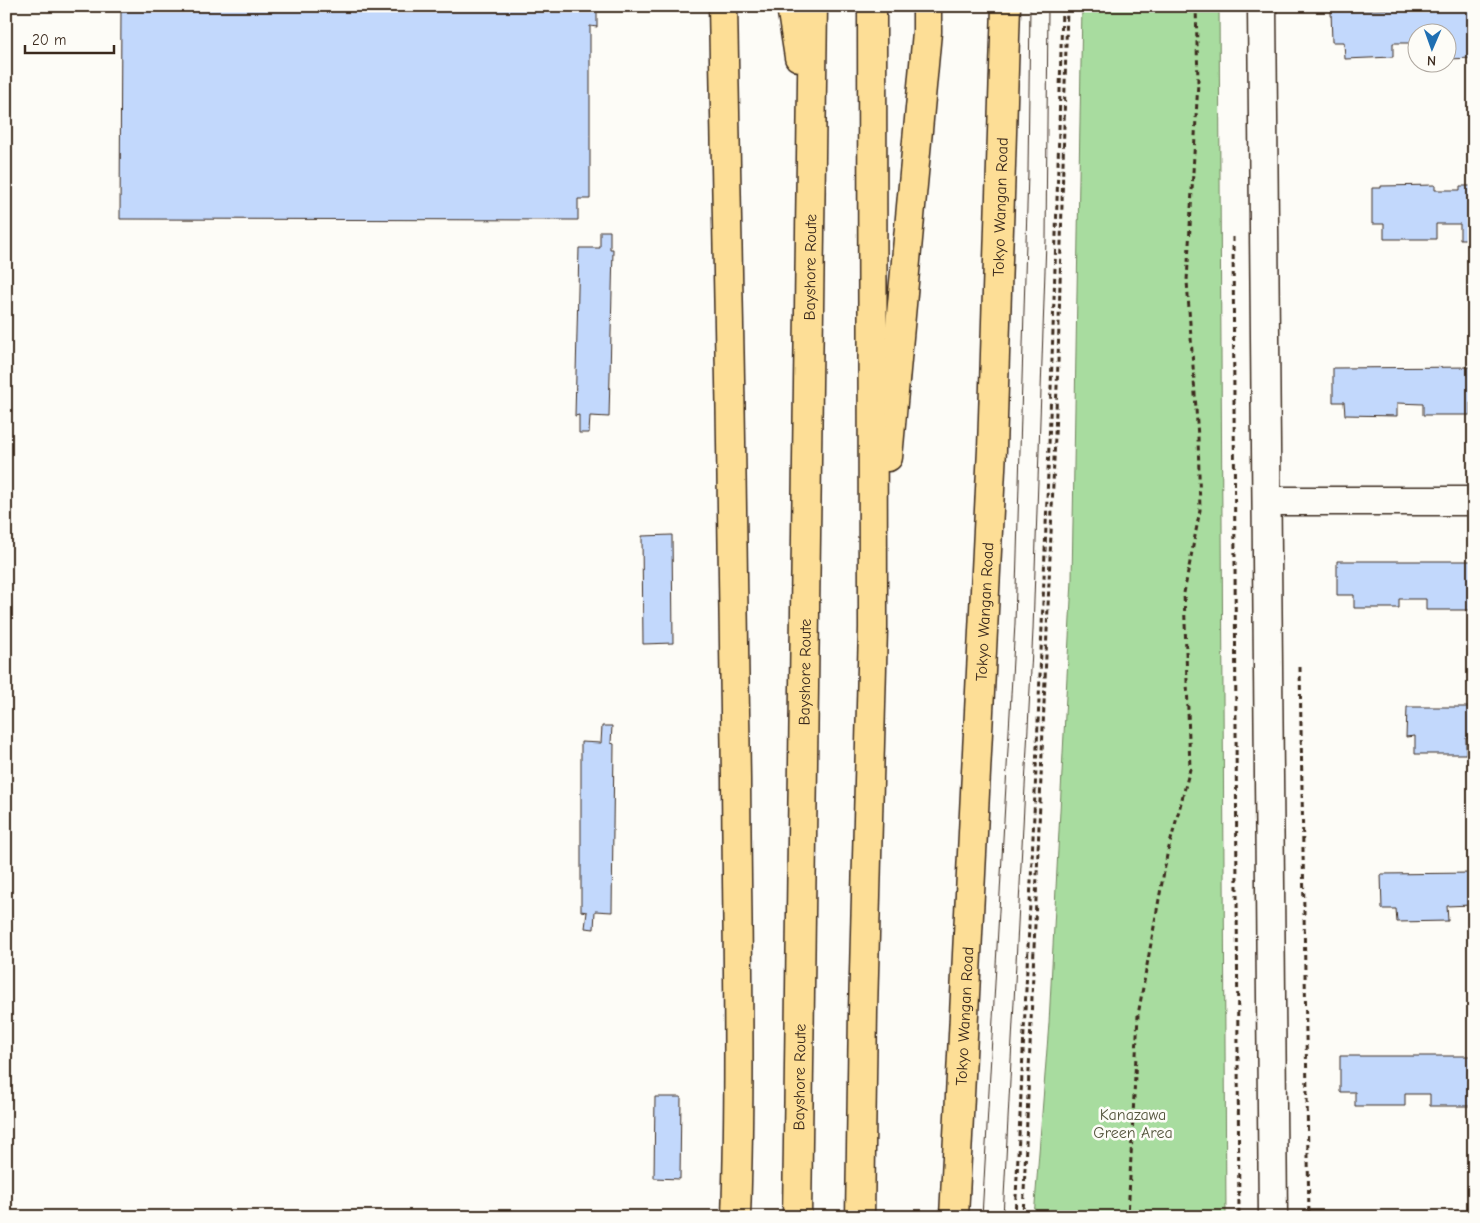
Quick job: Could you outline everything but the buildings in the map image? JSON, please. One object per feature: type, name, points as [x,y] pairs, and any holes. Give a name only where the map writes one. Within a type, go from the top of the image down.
[{"type":"highway","points":[[722,6],[733,526],[738,999],[736,1217]]},
{"type":"highway","points":[[791,6],[811,127]]},
{"type":"highway","points":[[811,127],[813,6]]},
{"type":"highway","points":[[860,1217],[863,1012],[873,628],[872,6]]},
{"type":"highway","points":[[873,628],[927,32],[927,6]]},
{"type":"highway","name":"Tokyo Wangan Road","points":[[954,1217],[992,449],[1006,6]]},
{"type":"highway","name":"Bayshore Route","points":[[797,1217],[811,127]]},
{"type":"street","points":[[1262,6],[1273,1217]]},
{"type":"street","points":[[1267,501],[1474,501]]},
{"type":"path","points":[[1015,1217],[1032,880],[1062,6]]},
{"type":"path","points":[[1023,1217],[1058,362],[1067,6]]},
{"type":"path","points":[[1128,1217],[1138,1015],[1167,855],[1190,769],[1184,593],[1200,510],[1198,437],[1187,281],[1198,82],[1196,6]]},
{"type":"path","points":[[1233,233],[1239,1217]]},
{"type":"path","points":[[1300,662],[1309,1217]]},
{"type":"green space","name":"Kanazawa Green Area","points":[[1082,6],[1219,6],[1226,1217],[1034,1217],[1049,1023],[1072,580]]},
{"type":"tram line","points":[[982,1217],[1015,623],[1028,172],[1030,6]]},
{"type":"tram line","points":[[1003,1217],[1033,630],[1046,240],[1048,6]]}]
